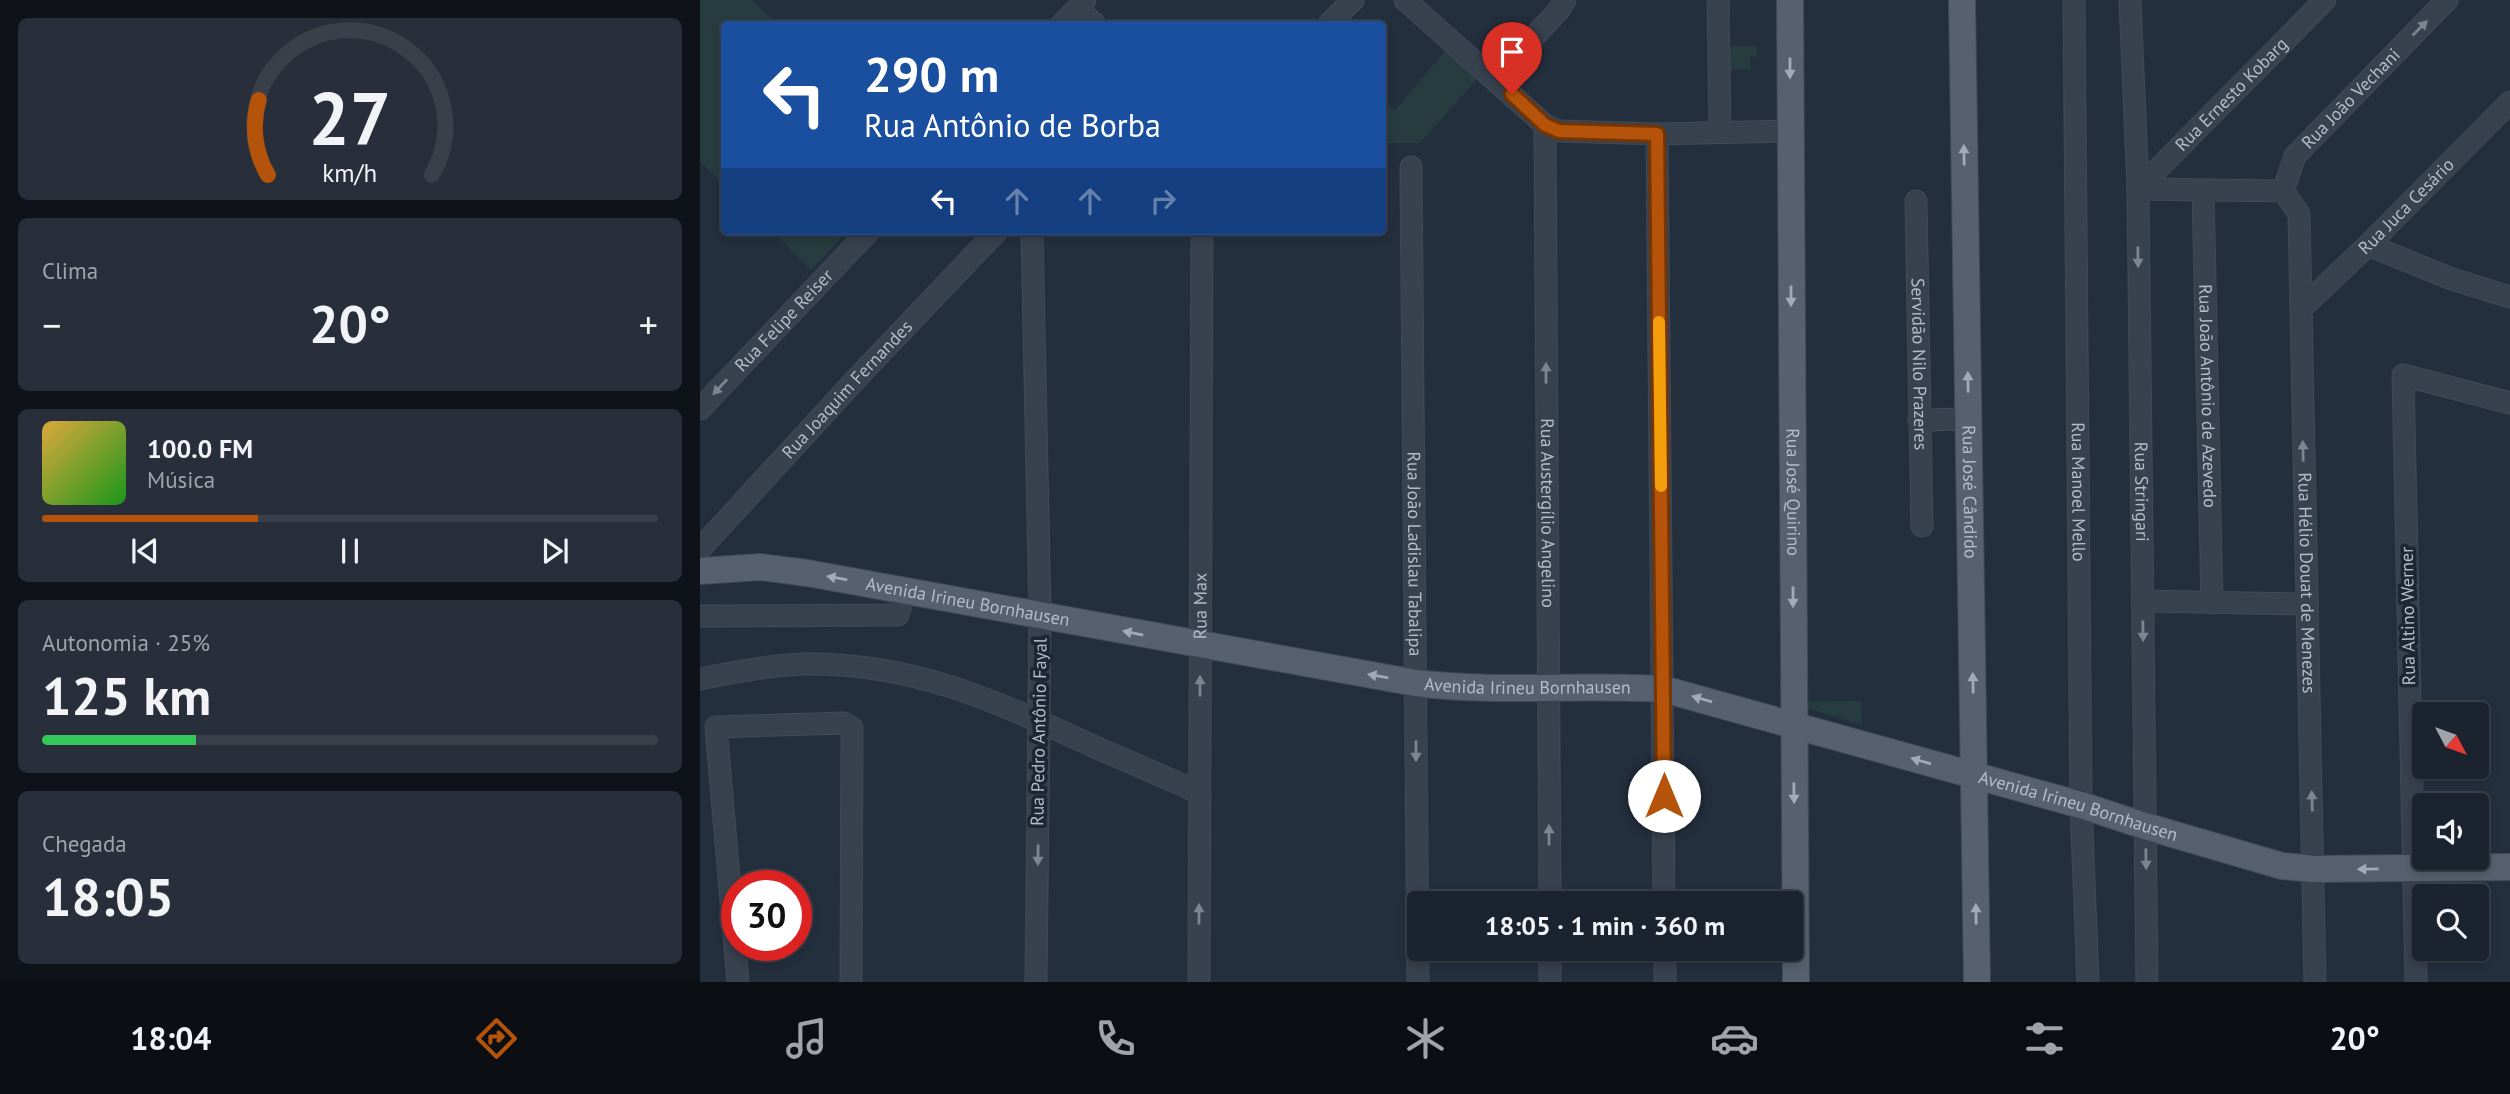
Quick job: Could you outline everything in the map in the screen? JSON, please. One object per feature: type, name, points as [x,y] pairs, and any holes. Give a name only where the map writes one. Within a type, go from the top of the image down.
[{"type":"main road","name":"Rua José Quirino","points":[[1790,0],[1796,982]]},
{"type":"main road","name":"Rua José Cândido","points":[[1962,0],[1978,982]]},
{"type":"main road","name":"Avenida Irineu Bornhausen","points":[[700,571],[740,567],[769,568],[1416,683],[1663,690],[2081,805],[2282,866],[2314,869],[2412,869]]},
{"type":"main road","name":"Avenida Irineu Bornhausen","points":[[2489,867],[2510,867]]},
{"type":"street","points":[[1332,21],[1353,0]]},
{"type":"street","points":[[1405,0],[1545,125],[1559,131],[1657,134],[1789,131]]},
{"type":"street","points":[[1496,79],[1565,0]]},
{"type":"street","points":[[1718,0],[1720,131]]},
{"type":"street","name":"Rua Manoel Mello","points":[[2074,0],[2081,805],[2088,982]]},
{"type":"street","points":[[2130,8],[2147,0]]},
{"type":"street","name":"Rua Ernesto Kobarg","points":[[2138,189],[2325,0]]},
{"type":"street","name":"Rua João Vechani","points":[[2283,191],[2295,156],[2447,0]]},
{"type":"street","name":"Rua Stringari","points":[[2130,8],[2138,189],[2147,982]]},
{"type":"street","points":[[1075,11],[1090,21]]},
{"type":"street","name":"Rua Juca Cesário","points":[[2301,309],[2368,246],[2510,102]]},
{"type":"street","name":"Rua Austergílio Angelino","points":[[1545,125],[1550,891]]},
{"type":"street","points":[[1657,134],[1664,891]]},
{"type":"street","name":"Rua João Ladislau Tabalipa","points":[[1411,167],[1418,982]]},
{"type":"street","points":[[2138,189],[2283,191]]},
{"type":"street","name":"Rua João Antônio de Azevedo","points":[[2203,190],[2212,603]]},
{"type":"street","name":"Rua Hélio Douat de Menezes","points":[[2283,191],[2299,214],[2315,982]]},
{"type":"street","name":"Servidão Nilo Prazeres","points":[[1916,201],[1922,527]]},
{"type":"street","name":"Rua Felipe Reiser","points":[[700,409],[865,235]]},
{"type":"street","name":"Rua Joaquim Fernandes","points":[[700,549],[993,235]]},
{"type":"street","name":"Rua Pedro Antônio Fayal","points":[[1032,235],[1040,615],[1036,982]]},
{"type":"street","name":"Rua Max","points":[[1199,982],[1202,235]]},
{"type":"street","points":[[2368,246],[2452,279],[2510,297]]},
{"type":"street","name":"Rua Altino Werner","points":[[2412,820],[2403,375],[2510,402]]},
{"type":"street","points":[[1919,420],[1969,419]]},
{"type":"street","points":[[700,616],[898,615],[905,591]]},
{"type":"street","points":[[2143,601],[2306,604]]},
{"type":"street","points":[[700,679],[760,668],[805,664],[871,668],[906,674],[948,685],[1039,720],[1200,793]]},
{"type":"street","points":[[738,982],[716,727],[844,723],[852,729],[850,982]]},
{"type":"street","name":"Rua Altino Werner","points":[[2413,870],[2416,982]]},
{"type":"street","points":[[1550,961],[1550,982]]},
{"type":"street","points":[[1665,961],[1665,982]]},
{"type":"green space","points":[[700,0],[752,0],[774,21],[721,21],[721,182],[700,161]]},
{"type":"green space","points":[[1727,46],[1757,46],[1757,57],[1750,57],[1750,69],[1727,70]]},
{"type":"green space","points":[[1446,50],[1478,78],[1420,143],[1386,143],[1386,102],[1395,110]]},
{"type":"green space","points":[[776,235],[844,235],[811,270]]},
{"type":"green space","points":[[1861,701],[1862,725],[1807,708],[1807,702]]},
{"type":"slow traffic","points":[[1659,322],[1661,486]]},
{"type":"route","points":[[1512,94],[1545,125],[1559,131],[1657,134],[1664,796]]}]
